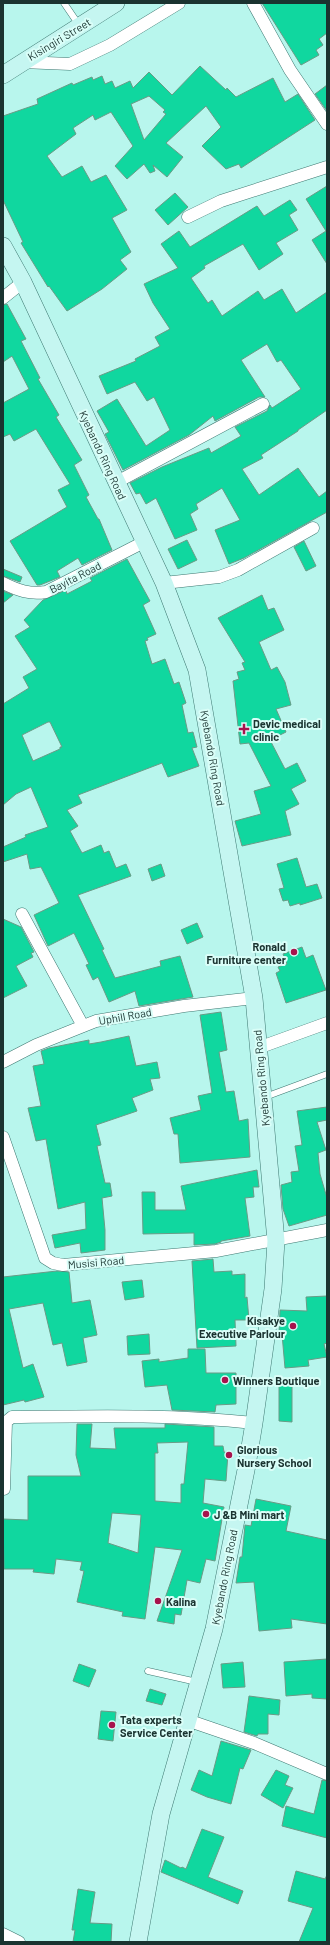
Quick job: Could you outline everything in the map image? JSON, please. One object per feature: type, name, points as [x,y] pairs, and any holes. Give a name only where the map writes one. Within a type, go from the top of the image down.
[{"type":"street","name":"Kisingiri Street","points":[[4,72],[116,3]]},
{"type":"street","points":[[22,62],[70,64],[110,45],[179,3]]},
{"type":"street","points":[[253,3],[290,70],[327,124]]},
{"type":"street","points":[[188,217],[221,201],[327,167]]},
{"type":"street","name":"Kyebando Ring Road","points":[[3,246],[23,282],[115,483],[164,583],[197,670],[254,998],[276,1241],[273,1290],[254,1423],[214,1629],[161,1814],[138,1942]]},
{"type":"street","points":[[3,298],[23,282]]},
{"type":"street","points":[[115,483],[263,404]]},
{"type":"street","points":[[164,583],[194,581],[238,570],[313,528]]},
{"type":"street","name":"Bayita Road","points":[[3,583],[25,592],[39,594],[46,592],[144,542]]},
{"type":"street","points":[[22,914],[83,1026]]},
{"type":"street","name":"Uphill Road","points":[[3,1062],[36,1045],[96,1021],[184,1006],[254,998]]},
{"type":"street","points":[[258,1048],[327,1023]]},
{"type":"street","name":"Musisi Road","points":[[3,1137],[45,1258],[53,1263],[63,1265],[216,1251],[276,1241],[327,1230]]},
{"type":"street","points":[[4,1489],[6,1422],[12,1417],[204,1417],[254,1423]]},
{"type":"street","points":[[187,1720],[254,1743],[327,1774]]},
{"type":"street","points":[[3,1934],[19,1942]]},
{"type":"lane","points":[[64,3],[80,26]]},
{"type":"lane","points":[[263,1097],[327,1074]]},
{"type":"lane","points":[[148,1671],[198,1682]]},
{"type":"building","points":[[262,3],[327,3],[327,33],[319,39],[323,45],[316,50],[319,55],[301,65]]},
{"type":"building","points":[[200,66],[226,90],[227,88],[236,97],[273,78],[285,102],[298,94],[315,120],[241,168],[239,164],[226,169],[202,146],[221,127],[206,106],[166,143],[183,157],[167,177],[153,165],[155,171],[150,173],[144,164],[127,179],[115,166],[133,146],[111,112],[95,120],[93,115],[73,128],[76,134],[47,156],[62,177],[82,166],[91,182],[106,175],[127,210],[112,218],[131,252],[120,260],[127,269],[102,289],[67,311],[49,286],[48,287],[21,243],[23,242],[3,200],[3,116],[38,104],[37,99],[72,83],[73,85],[92,77],[93,80],[102,76],[105,84],[112,81],[115,88],[130,81],[133,88],[149,72],[172,95]],"holes":[[[149,96],[165,110],[163,112],[166,114],[144,140],[131,104]]]},
{"type":"building","points":[[327,85],[327,111],[315,94]]},
{"type":"building","points":[[327,186],[327,264],[312,240],[326,231],[306,199]]},
{"type":"building","points":[[175,193],[188,207],[168,225],[155,210]]},
{"type":"building","points":[[290,200],[297,210],[289,215],[298,230],[276,243],[283,254],[259,270],[243,244],[204,266],[205,268],[191,278],[208,303],[212,300],[222,316],[258,291],[264,300],[282,289],[296,313],[327,292],[327,410],[261,455],[263,458],[242,469],[259,495],[298,468],[319,497],[327,491],[327,512],[244,558],[229,564],[215,530],[240,520],[222,488],[196,504],[198,509],[190,514],[197,530],[175,539],[156,498],[146,504],[140,493],[136,494],[130,483],[162,467],[209,448],[211,453],[241,436],[235,427],[267,411],[270,405],[272,408],[301,389],[281,360],[277,362],[267,344],[241,360],[265,397],[259,397],[215,421],[213,416],[189,435],[123,470],[105,434],[109,432],[97,411],[117,399],[146,446],[170,430],[154,397],[147,401],[135,382],[107,394],[99,376],[136,361],[135,359],[160,346],[155,337],[170,329],[153,303],[144,284],[178,268],[161,244],[179,231],[190,247],[257,206],[264,216]]},
{"type":"building","points":[[7,304],[26,339],[21,341],[40,378],[38,379],[59,415],[56,417],[82,460],[74,465],[89,495],[86,497],[99,519],[112,550],[82,565],[78,558],[57,571],[60,577],[40,585],[37,585],[10,541],[67,507],[58,490],[70,484],[36,429],[14,441],[10,434],[3,437],[3,403],[29,389],[12,356],[3,362],[3,305]]},
{"type":"building","points":[[187,540],[197,560],[178,569],[168,549]]},
{"type":"building","points":[[304,541],[316,566],[306,571],[294,547]]},
{"type":"building","points":[[127,559],[150,601],[143,605],[156,634],[147,638],[148,640],[145,641],[152,664],[165,659],[174,684],[179,682],[186,703],[182,705],[188,733],[193,732],[197,747],[192,748],[199,766],[168,777],[162,763],[78,795],[82,803],[67,810],[78,826],[70,831],[82,853],[101,845],[104,853],[109,851],[116,868],[126,864],[131,876],[78,895],[104,949],[102,950],[115,978],[161,966],[160,961],[180,956],[193,997],[139,1006],[135,991],[109,1002],[98,977],[93,980],[86,965],[89,964],[74,933],[48,946],[34,915],[59,903],[41,867],[30,869],[27,854],[3,862],[3,847],[26,837],[25,835],[48,827],[31,787],[16,794],[3,805],[3,704],[29,688],[23,677],[37,669],[15,636],[30,627],[24,620],[43,600],[66,590],[67,594],[92,581],[90,578]],"holes":[[[50,722],[62,747],[33,761],[22,735]]]},
{"type":"building","points":[[3,569],[22,577],[20,582],[3,576]]},
{"type":"building","points":[[3,591],[13,595],[3,603]]},
{"type":"building","points":[[262,595],[268,610],[274,608],[284,630],[259,642],[271,670],[277,667],[285,682],[291,705],[276,709],[286,732],[270,740],[285,769],[297,763],[306,781],[291,789],[299,804],[285,811],[291,835],[242,846],[235,821],[261,814],[254,791],[271,786],[249,743],[240,744],[233,681],[239,679],[237,672],[245,670],[242,663],[245,662],[218,618]]},
{"type":"building","points":[[297,858],[306,887],[317,884],[322,898],[300,905],[300,903],[290,906],[288,900],[283,901],[279,889],[284,888],[277,864]]},
{"type":"building","points":[[161,864],[165,876],[152,881],[148,869]]},
{"type":"building","points":[[3,919],[21,927],[34,952],[31,953],[33,957],[16,966],[27,986],[3,998]]},
{"type":"building","points":[[197,923],[203,937],[187,944],[181,930]]},
{"type":"building","points":[[302,947],[306,958],[313,955],[326,990],[286,1003],[276,973],[280,971],[278,967],[287,964],[283,954]]},
{"type":"building","points":[[221,1012],[227,1050],[219,1052],[226,1092],[234,1091],[239,1121],[248,1119],[250,1157],[180,1163],[178,1134],[174,1134],[170,1118],[201,1110],[198,1096],[212,1093],[200,1015]]},
{"type":"building","points":[[129,1036],[136,1066],[157,1062],[160,1078],[150,1079],[153,1090],[132,1098],[137,1111],[96,1125],[101,1145],[97,1146],[105,1183],[110,1183],[112,1196],[102,1198],[105,1250],[81,1253],[80,1243],[55,1248],[52,1235],[86,1229],[85,1202],[58,1209],[46,1139],[36,1141],[28,1108],[41,1106],[33,1066],[44,1064],[41,1051],[49,1048],[89,1040],[89,1044]]},
{"type":"building","points":[[327,1107],[327,1120],[317,1122],[326,1150],[318,1153],[320,1174],[327,1198],[327,1215],[289,1226],[283,1209],[281,1185],[292,1182],[291,1172],[299,1171],[295,1146],[302,1145],[297,1111]]},
{"type":"building","points":[[257,1170],[259,1187],[253,1187],[254,1197],[245,1198],[250,1236],[221,1241],[215,1244],[194,1245],[194,1233],[143,1234],[142,1192],[155,1192],[155,1210],[186,1210],[181,1186]]},
{"type":"building","points":[[213,1259],[214,1272],[232,1271],[232,1275],[245,1274],[245,1298],[247,1297],[249,1320],[235,1320],[236,1346],[197,1348],[192,1261]]},
{"type":"building","points":[[57,1271],[69,1272],[72,1303],[90,1300],[97,1335],[83,1338],[87,1362],[67,1366],[62,1343],[53,1345],[43,1303],[9,1309],[23,1368],[33,1364],[44,1397],[25,1402],[24,1400],[3,1405],[3,1277]]},
{"type":"building","points":[[142,1280],[144,1297],[125,1300],[122,1282]]},
{"type":"building","points":[[327,1296],[327,1343],[324,1344],[327,1357],[308,1360],[309,1366],[285,1368],[282,1334],[279,1334],[280,1310],[307,1311],[306,1297]]},
{"type":"building","points":[[149,1334],[150,1354],[128,1355],[127,1336]]},
{"type":"building","points":[[188,1349],[205,1349],[206,1373],[236,1373],[236,1404],[216,1405],[215,1412],[172,1410],[167,1385],[145,1387],[142,1361],[159,1359],[159,1362],[188,1358]]},
{"type":"building","points":[[279,1385],[292,1385],[292,1422],[279,1421]]},
{"type":"building","points":[[77,1424],[92,1424],[90,1448],[116,1449],[114,1428],[165,1428],[165,1424],[214,1427],[214,1446],[223,1446],[224,1452],[228,1453],[226,1481],[205,1479],[203,1503],[224,1507],[215,1561],[206,1559],[200,1583],[187,1580],[181,1615],[175,1614],[174,1624],[157,1621],[182,1550],[155,1547],[145,1619],[122,1616],[123,1612],[77,1602],[84,1571],[80,1570],[82,1562],[56,1559],[54,1574],[33,1572],[34,1569],[4,1569],[3,1519],[28,1520],[28,1476],[81,1476],[76,1455]],"holes":[[[188,1442],[184,1484],[181,1484],[181,1503],[155,1501],[155,1453],[158,1453],[157,1443]],[[112,1513],[141,1515],[138,1553],[108,1543]]]},
{"type":"building","points":[[256,1499],[291,1506],[286,1531],[327,1540],[327,1624],[291,1619],[292,1628],[259,1631],[254,1582],[236,1583],[240,1557],[242,1557],[245,1525],[251,1526]]},
{"type":"building","points":[[327,1659],[327,1699],[312,1698],[312,1694],[286,1696],[284,1662]]},
{"type":"building","points":[[243,1662],[245,1687],[223,1688],[221,1664]]},
{"type":"building","points":[[79,1664],[96,1670],[89,1687],[73,1681]]},
{"type":"building","points":[[150,1689],[166,1694],[162,1705],[146,1701]]},
{"type":"building","points":[[249,1696],[280,1700],[279,1715],[268,1714],[268,1734],[258,1734],[257,1736],[244,1732]]},
{"type":"building","points":[[101,1711],[116,1712],[113,1741],[98,1739]]},
{"type":"building","points":[[221,1741],[251,1750],[243,1769],[240,1768],[231,1804],[207,1797],[191,1790],[199,1770],[212,1776]]},
{"type":"building","points":[[276,1770],[289,1776],[285,1785],[293,1788],[283,1808],[261,1795]]},
{"type":"building","points":[[322,1780],[327,1781],[327,1838],[282,1826],[286,1806],[314,1814]]},
{"type":"building","points":[[202,1829],[224,1837],[208,1877],[243,1891],[238,1904],[161,1872],[165,1860],[186,1869]]},
{"type":"building","points":[[296,1871],[325,1879],[327,1875],[327,1942],[299,1942],[313,1908],[288,1901]]},
{"type":"building","points":[[78,1889],[95,1892],[90,1923],[112,1924],[111,1942],[73,1942],[75,1930],[72,1930]]},
{"type":"place","name":"Devic medical clinic","points":[[244,729]]},
{"type":"place","name":"Ronald Furniture center","points":[[294,952]]},
{"type":"place","name":"Kisakye Executive Parlour","points":[[293,1326]]},
{"type":"place","name":"Winners Boutique","points":[[225,1380]]},
{"type":"place","name":"Glorious Nursery School","points":[[229,1455]]},
{"type":"place","name":"J &B Mini mart","points":[[206,1514]]},
{"type":"place","name":"Kalina","points":[[158,1601]]},
{"type":"place","name":"Tata experts Service Center","points":[[112,1725]]}]
